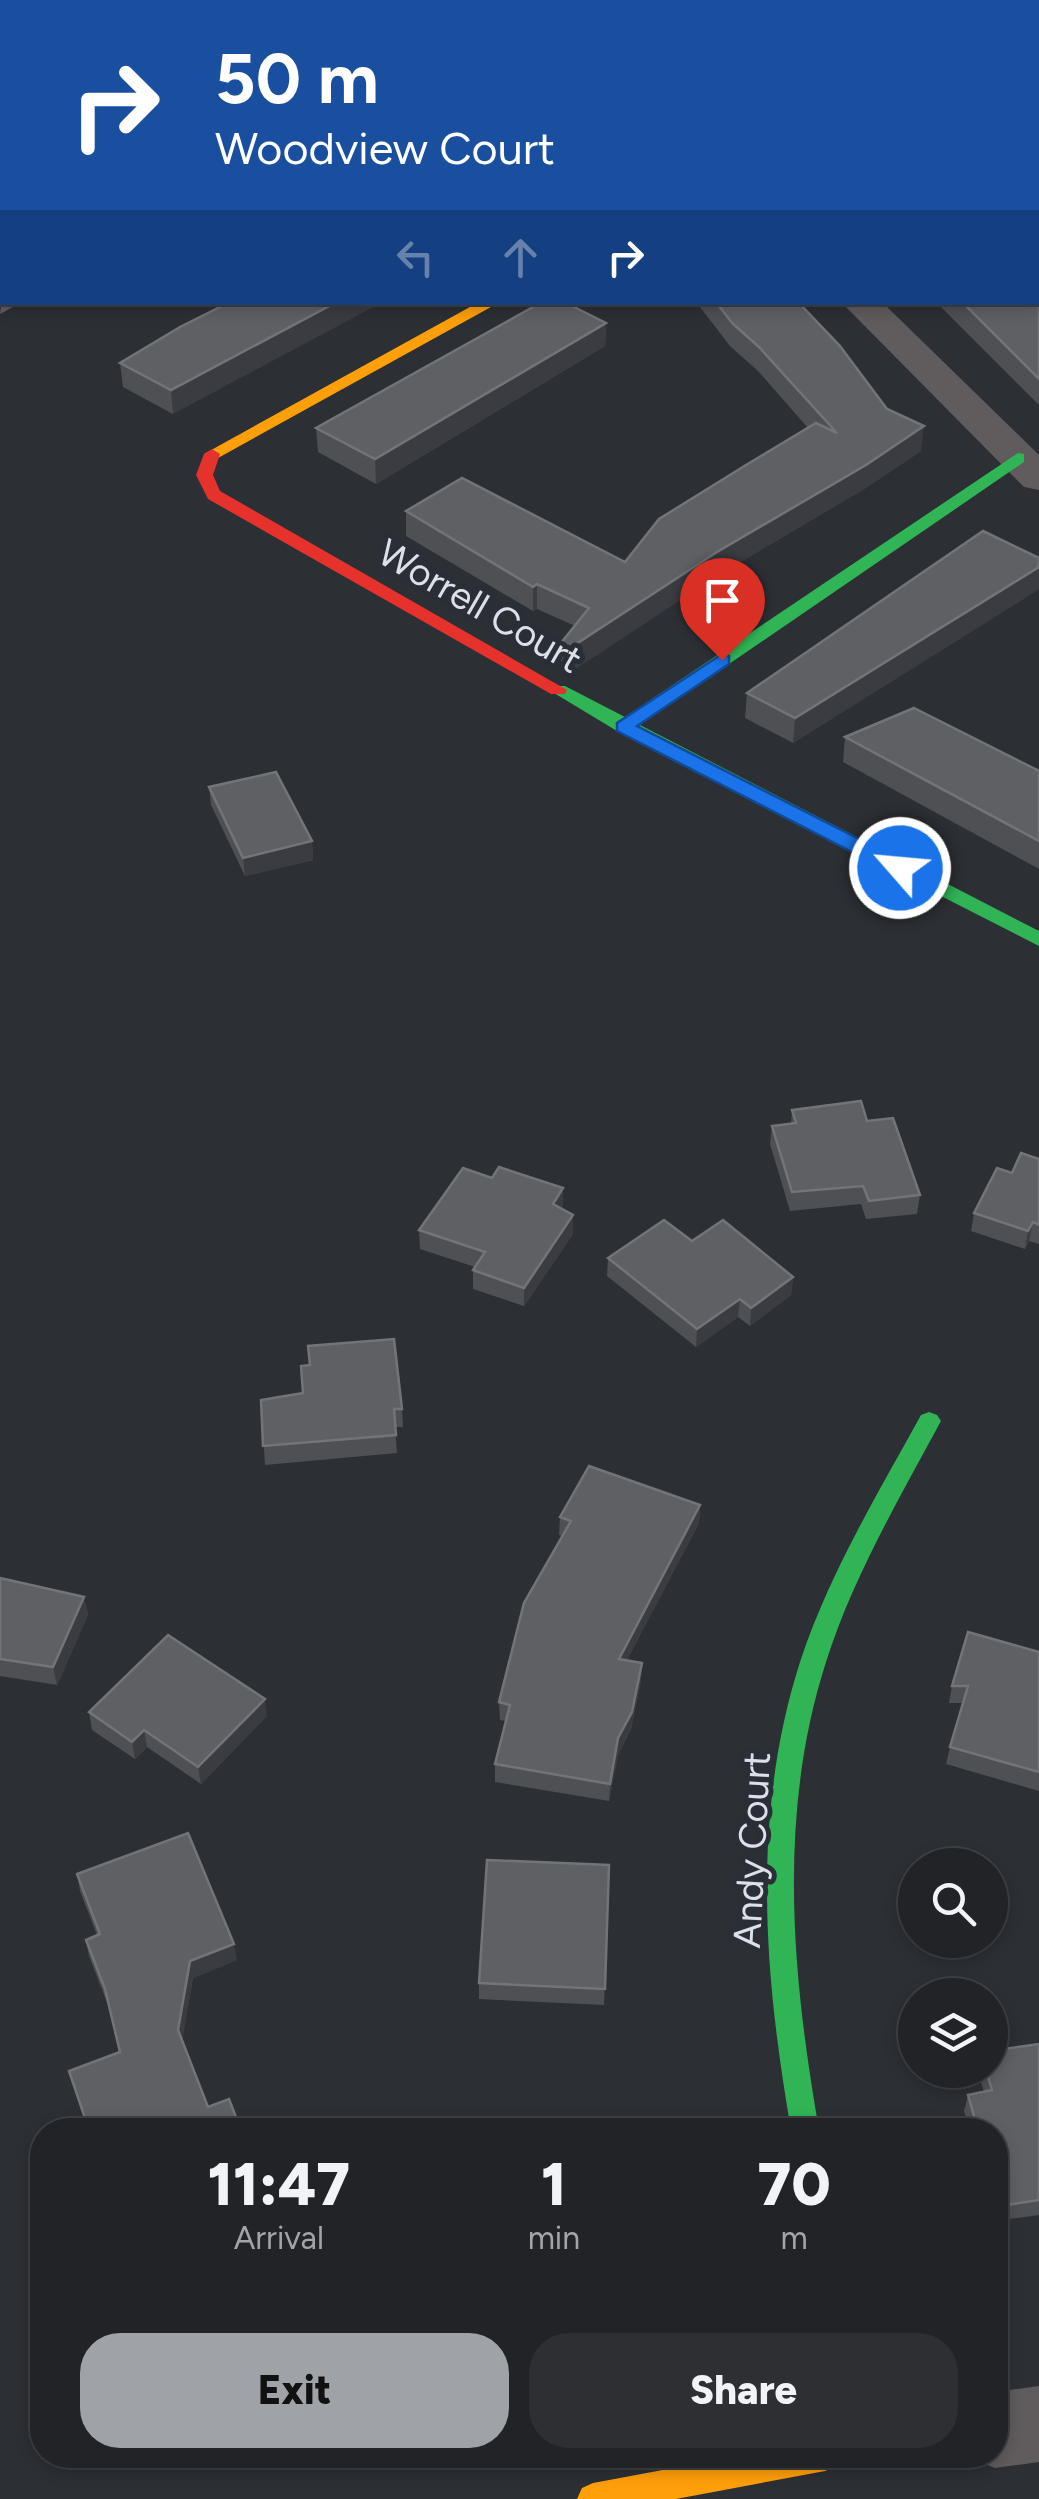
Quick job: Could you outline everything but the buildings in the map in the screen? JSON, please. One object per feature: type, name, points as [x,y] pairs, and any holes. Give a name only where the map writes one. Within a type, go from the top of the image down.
[{"type":"street","name":"Worrell Court","points":[[486,305],[213,452],[204,469],[204,483],[214,494],[624,727],[1039,939]]},
{"type":"street","points":[[624,727],[1028,468],[863,305]]},
{"type":"street","name":"Andy Court","points":[[803,2118],[780,1964],[779,1859],[788,1753],[812,1664],[842,1588],[929,1421]]},
{"type":"street","points":[[1008,2428],[1039,2424]]},
{"type":"street","points":[[593,2499],[756,2468]]},
{"type":"traffic: fast","points":[[624,727],[1018,458]]},
{"type":"traffic: fast","points":[[558,690],[1039,939]]},
{"type":"traffic: fast","points":[[803,2118],[787,2013],[779,1895],[781,1836],[797,1720],[813,1662],[837,1599],[929,1421]]},
{"type":"traffic: slow","points":[[212,454],[486,305]]},
{"type":"traffic: slow","points":[[593,2499],[756,2468]]},
{"type":"traffic: jam","points":[[212,454],[205,475],[214,495],[558,690]]},
{"type":"route","points":[[722,660],[624,727],[900,868]]}]
